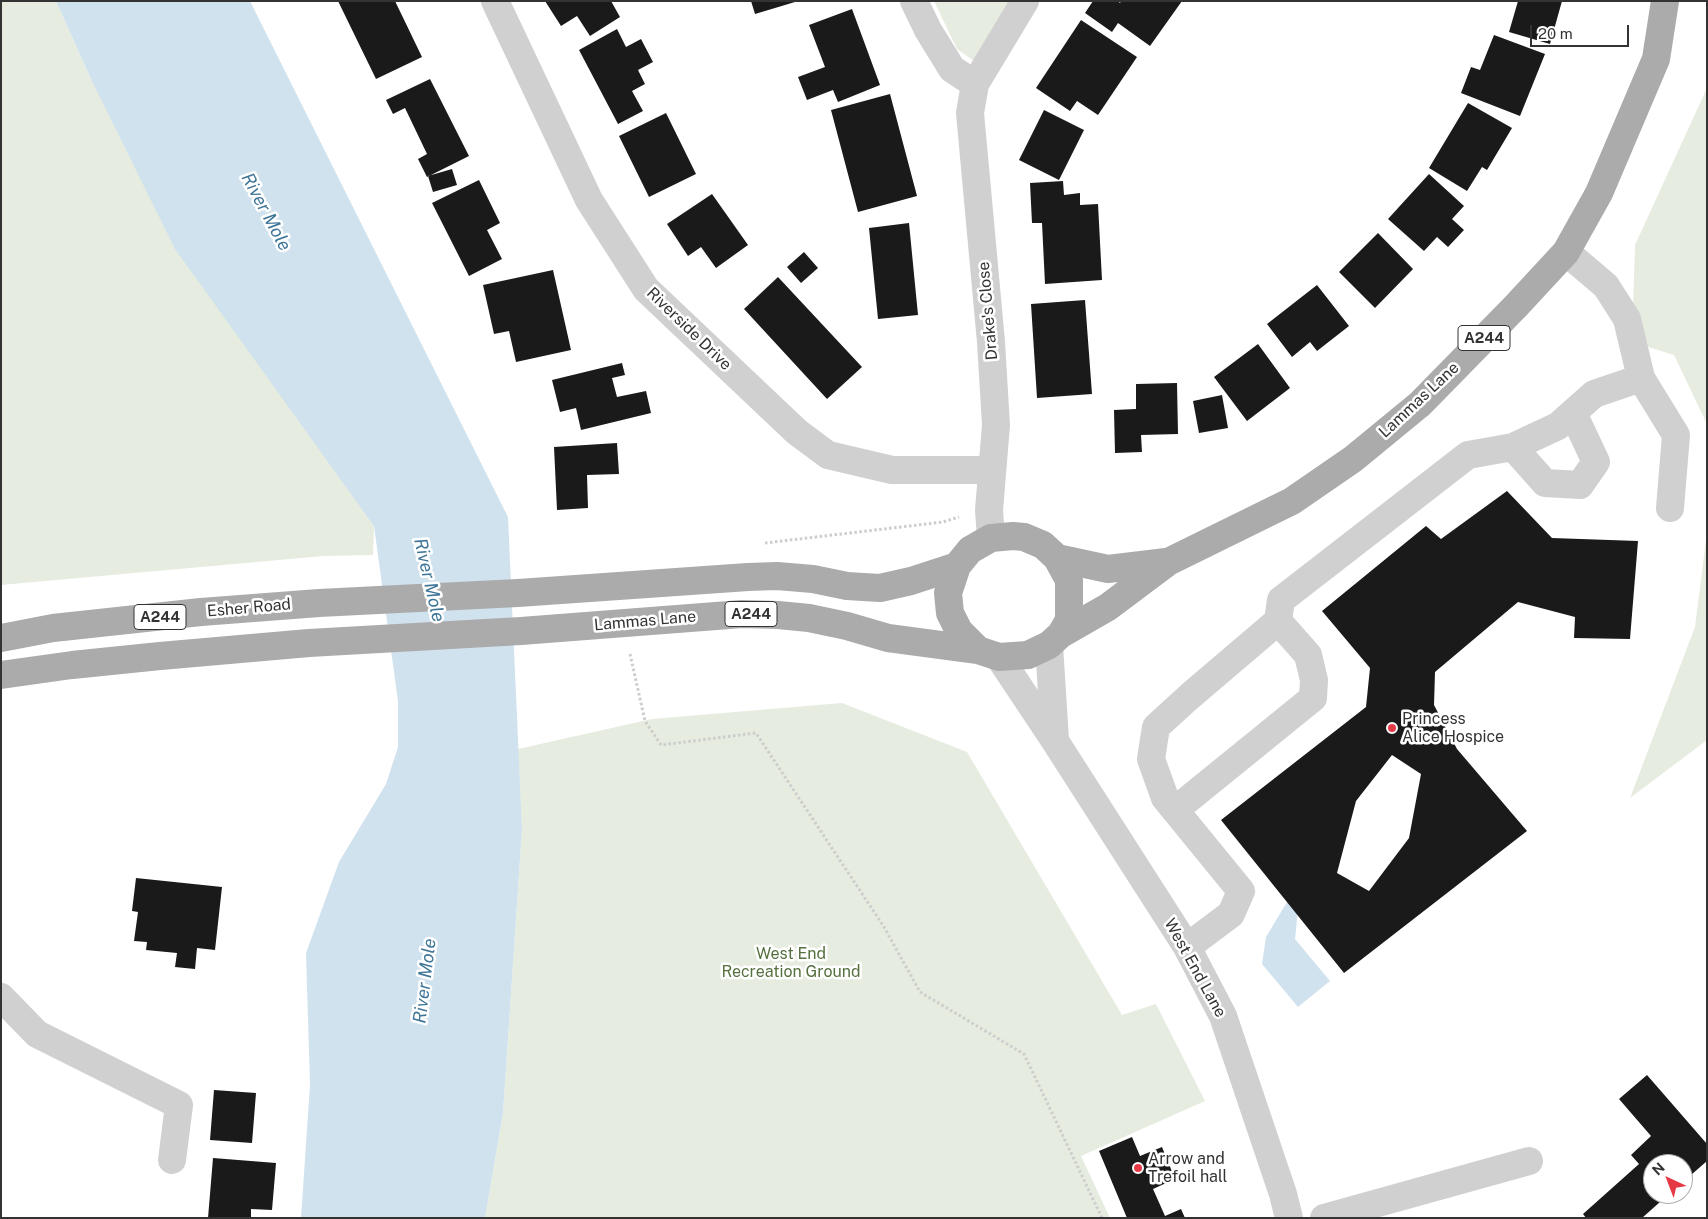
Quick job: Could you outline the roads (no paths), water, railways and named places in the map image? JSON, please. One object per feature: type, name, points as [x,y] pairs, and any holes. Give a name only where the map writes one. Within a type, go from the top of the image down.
[{"type":"main road","name":"Lammas Lane","points":[[1055,640],[1108,607],[1168,562],[1292,502],[1353,459],[1420,404],[1516,306],[1566,252],[1599,193],[1656,59],[1664,1]]},
{"type":"main road","points":[[1024,537],[1043,545],[1057,558],[1069,580],[1069,620],[1055,640],[1028,655],[989,653],[959,632],[950,612],[948,593],[957,566],[970,550],[991,538],[1024,537]]},
{"type":"main road","name":"Lammas Lane","points":[[1057,558],[1108,569],[1168,562]]},
{"type":"main road","name":"Esher Road","points":[[1,638],[63,627],[201,612],[319,602],[518,593],[777,576],[814,579],[847,586],[880,588],[911,581],[957,566]]},
{"type":"main road","name":"Lammas Lane","points":[[1,675],[72,665],[309,643],[521,631],[742,614],[810,618],[888,638],[989,653]]},
{"type":"street","name":"Riverside Drive","points":[[496,1],[589,200],[646,289],[797,432],[828,455],[892,470],[992,470]]},
{"type":"street","points":[[914,1],[928,30],[952,69],[975,84]]},
{"type":"street","name":"Drake's Close","points":[[991,538],[989,510],[996,425],[991,342],[970,113],[975,84],[1025,1]]},
{"type":"street","points":[[1566,252],[1606,286],[1627,319],[1641,378],[1676,435],[1670,508]]},
{"type":"street","points":[[1187,947],[1231,914],[1241,892],[1165,798],[1151,759],[1156,727],[1278,621],[1281,600],[1468,454],[1513,447],[1558,426],[1594,394],[1641,378]]},
{"type":"street","points":[[1513,447],[1545,483],[1580,484],[1596,462],[1573,413]]},
{"type":"street","points":[[1175,810],[1313,698],[1314,680],[1308,655],[1278,621]]},
{"type":"street","name":"West End Lane","points":[[1055,640],[1055,741]]},
{"type":"street","name":"West End Lane","points":[[989,653],[1055,741],[1187,947],[1223,1016],[1280,1185],[1289,1218]]},
{"type":"street","points":[[1,997],[37,1034],[179,1105],[172,1160]]},
{"type":"street","points":[[1324,1218],[1529,1161]]},
{"type":"water","name":"River Mole","points":[[56,1],[250,1],[508,517],[522,829],[503,1113],[485,1218],[301,1218],[310,1085],[306,953],[339,862],[386,784],[398,747],[398,701],[374,526],[175,249],[90,77]]},
{"type":"water","points":[[1287,902],[1298,910],[1295,939],[1330,981],[1298,1007],[1262,964],[1266,937]]},
{"type":"place","name":"Princess Alice Hospice","points":[[1392,728]]},
{"type":"place","name":"Arrow and Trefoil hall","points":[[1138,1168]]},
{"type":"park label","name":"West End Recreation Ground","points":[[791,963]]}]
